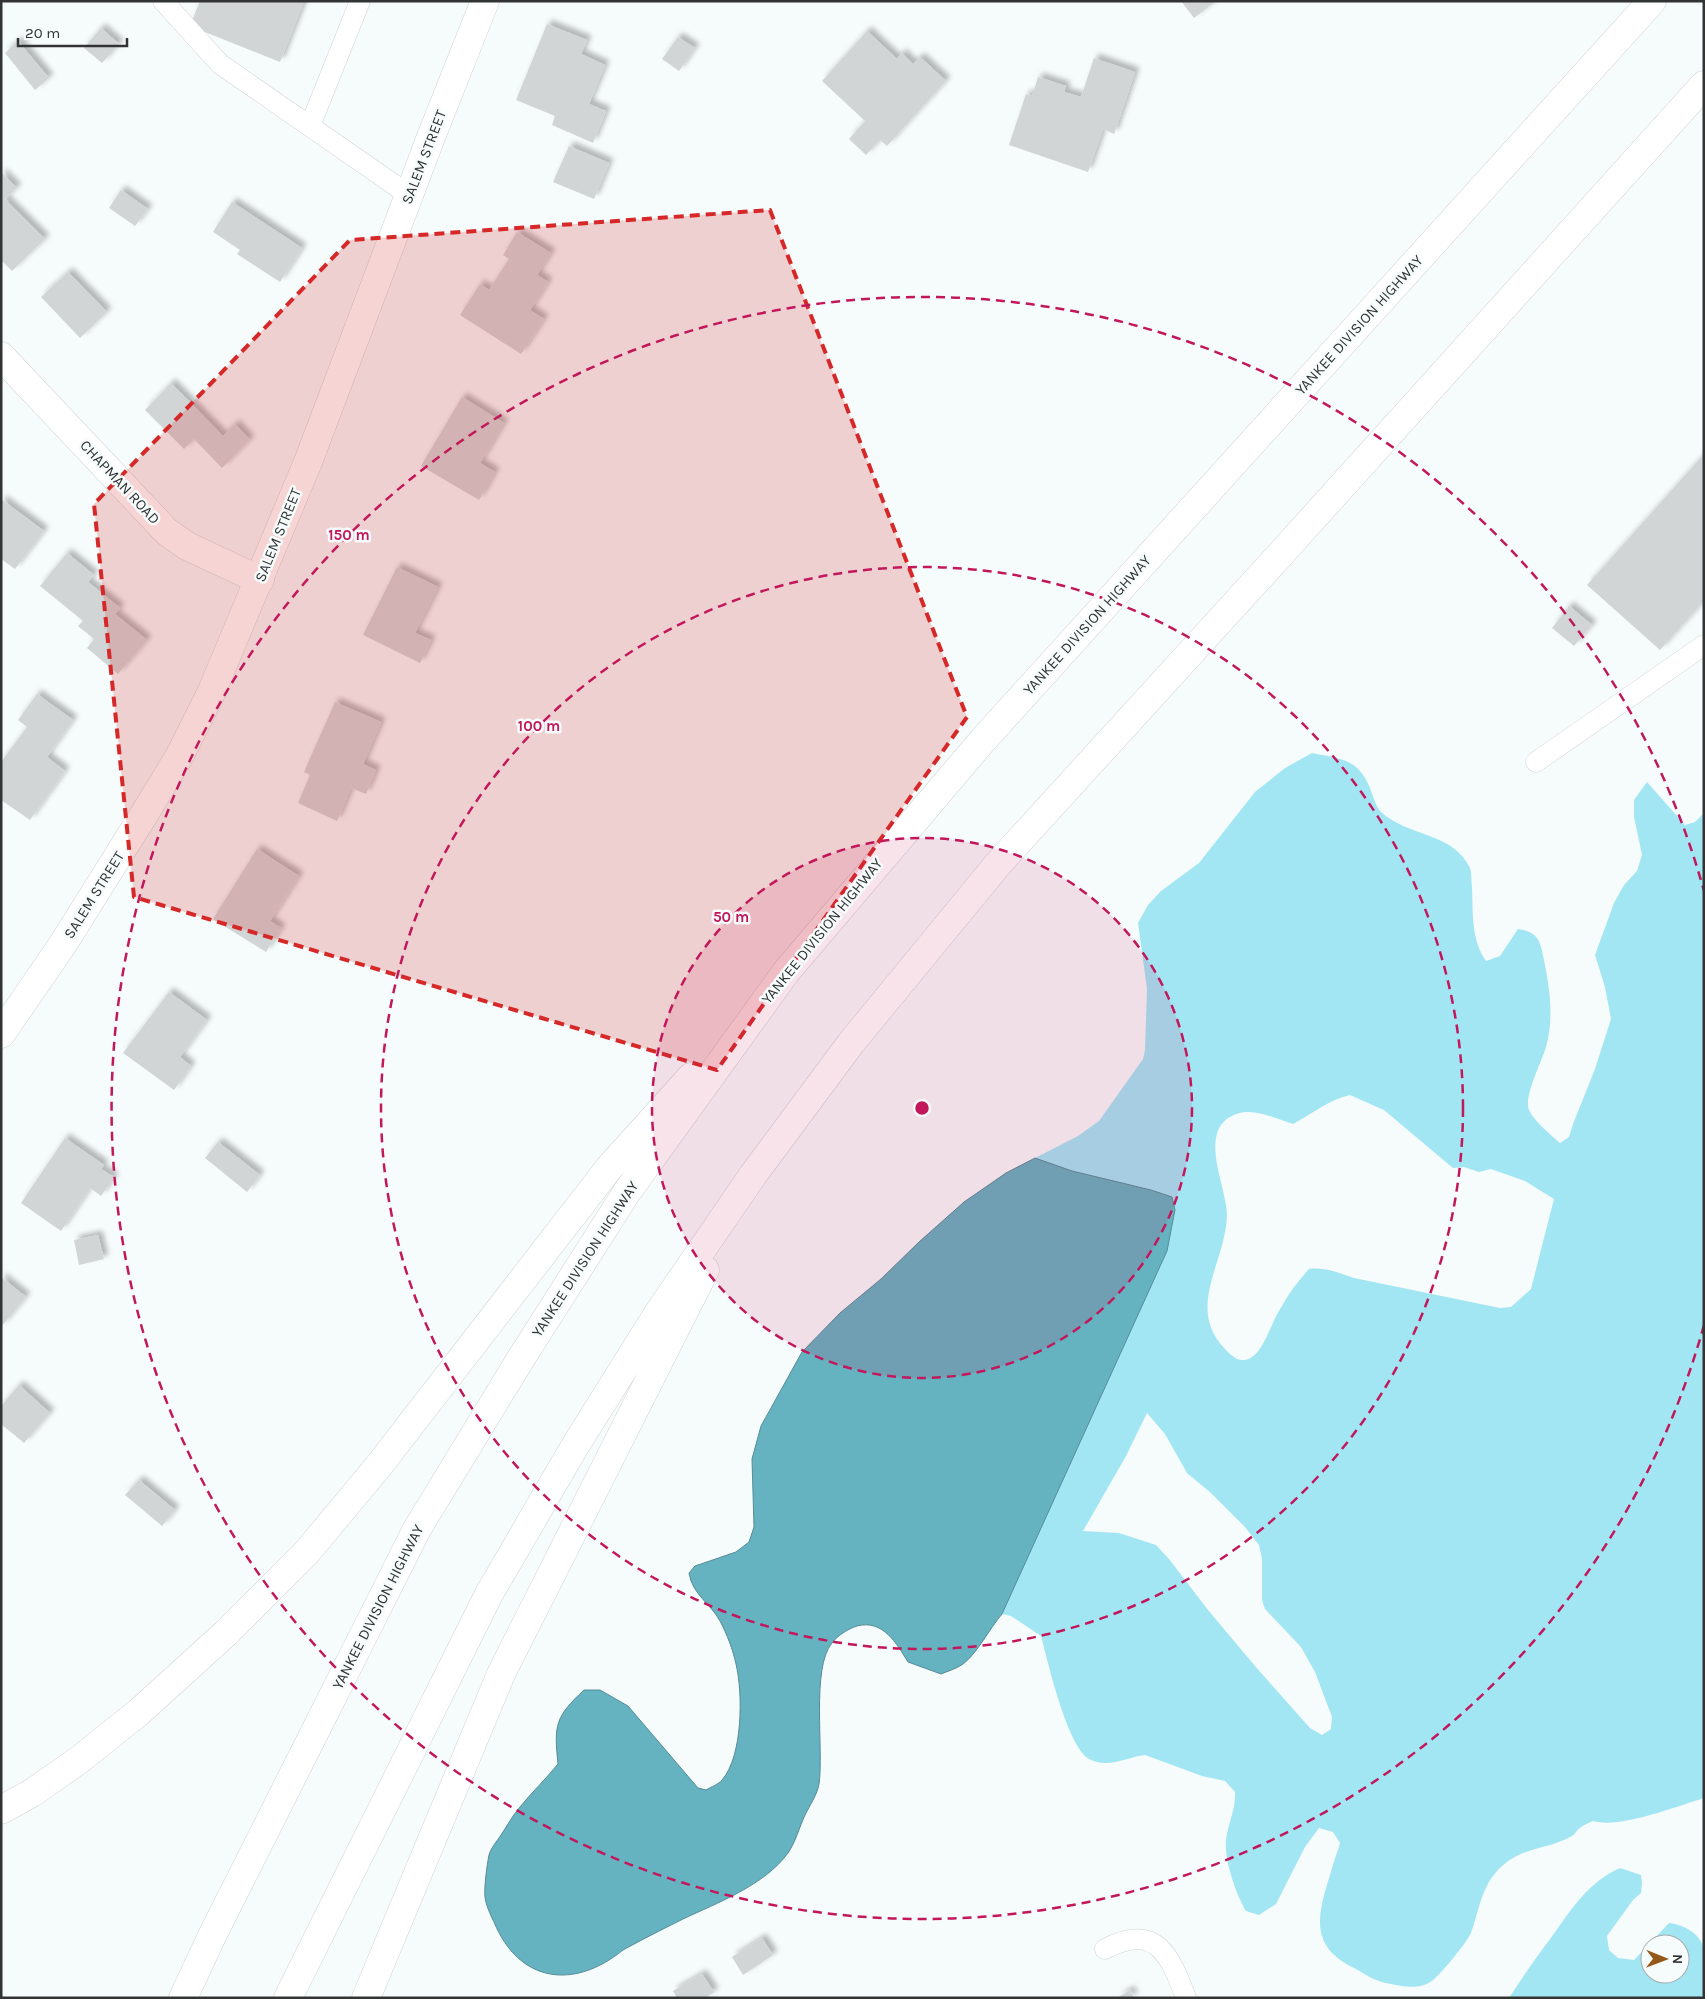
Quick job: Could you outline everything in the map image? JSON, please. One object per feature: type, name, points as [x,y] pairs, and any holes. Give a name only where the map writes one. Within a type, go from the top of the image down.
[{"type":"main road","name":"SALEM STREET","points":[[1,1034],[63,944],[180,755],[211,693],[308,462],[409,194],[485,1]]},
{"type":"main road","name":"YANKEE DIVISION HIGHWAY","points":[[183,1998],[417,1529],[520,1360],[627,1192],[786,972],[983,740],[1652,1]]},
{"type":"main road","points":[[288,1998],[489,1594],[575,1446],[659,1312],[753,1175],[851,1044],[998,864],[1704,85]]},
{"type":"main road","name":"CHAPMAN ROAD","points":[[1,356],[166,532],[187,546],[260,580]]},
{"type":"main road","points":[[1,1810],[32,1792],[79,1760],[139,1712],[227,1632],[307,1552],[377,1468],[608,1168],[786,972]]},
{"type":"main road","points":[[366,1998],[501,1674],[753,1175]]},
{"type":"lane","points":[[163,1],[220,64],[409,194]]},
{"type":"lane","points":[[310,126],[360,1]]},
{"type":"lane","points":[[1536,762],[1704,645]]},
{"type":"lane","points":[[1104,1949],[1133,1939],[1154,1942],[1167,1954],[1176,1971],[1186,1998]]},
{"type":"highlighted area","points":[[770,210],[967,717],[717,1070],[134,897],[94,504],[350,240]]},
{"type":"shaded area","points":[[1312,753],[1347,761],[1354,765],[1365,778],[1381,812],[1404,826],[1441,841],[1462,856],[1471,870],[1475,935],[1486,961],[1500,956],[1518,929],[1530,932],[1537,938],[1540,943],[1548,982],[1550,1025],[1546,1047],[1530,1092],[1528,1106],[1536,1120],[1560,1143],[1569,1137],[1595,1069],[1611,1019],[1605,987],[1595,955],[1614,903],[1624,885],[1637,871],[1642,855],[1634,817],[1634,800],[1647,782],[1685,825],[1695,822],[1704,813],[1704,1798],[1633,1819],[1604,1823],[1593,1821],[1562,1841],[1524,1853],[1506,1862],[1488,1884],[1471,1933],[1465,1943],[1433,1980],[1416,1987],[1382,1982],[1368,1976],[1337,1957],[1327,1947],[1322,1935],[1320,1922],[1324,1895],[1340,1843],[1333,1832],[1319,1828],[1305,1847],[1276,1904],[1259,1915],[1246,1911],[1238,1896],[1226,1848],[1235,1792],[1225,1781],[1202,1776],[1145,1755],[1110,1763],[1096,1762],[1089,1759],[1081,1751],[1073,1738],[1066,1721],[1053,1683],[1041,1636],[1011,1616],[1002,1614],[1167,1251],[1175,1210],[1035,1158],[1078,1136],[1099,1121],[1143,1059],[1147,989],[1138,923],[1148,905],[1161,891],[1199,863],[1255,792],[1285,768]],"holes":[[[1350,1095],[1384,1110],[1453,1168],[1464,1167],[1479,1172],[1491,1169],[1525,1181],[1554,1199],[1531,1289],[1511,1307],[1500,1308],[1354,1278],[1337,1272],[1309,1269],[1285,1301],[1266,1339],[1255,1355],[1244,1360],[1233,1357],[1214,1333],[1208,1317],[1211,1284],[1225,1233],[1227,1215],[1215,1150],[1216,1138],[1220,1127],[1228,1118],[1244,1112],[1253,1112],[1293,1124],[1327,1104]],[[1147,1413],[1165,1434],[1187,1473],[1211,1493],[1245,1527],[1259,1545],[1262,1559],[1262,1600],[1265,1609],[1301,1647],[1315,1672],[1332,1717],[1331,1729],[1322,1735],[1310,1728],[1255,1666],[1156,1545],[1119,1533],[1083,1531],[1126,1456]]]},
{"type":"shaded area","points":[[1035,1158],[1072,1171],[1172,1197],[1175,1210],[1167,1251],[1002,1614],[968,1660],[958,1667],[941,1674],[908,1662],[894,1641],[882,1630],[874,1626],[857,1626],[840,1635],[832,1643],[826,1655],[822,1671],[818,1788],[791,1848],[778,1864],[767,1875],[740,1892],[653,1934],[623,1950],[604,1963],[586,1971],[567,1975],[550,1974],[533,1968],[518,1958],[505,1942],[494,1922],[488,1910],[486,1900],[486,1876],[489,1855],[494,1845],[517,1810],[558,1764],[556,1740],[562,1715],[574,1699],[584,1690],[600,1690],[628,1706],[698,1788],[706,1790],[722,1780],[729,1769],[738,1740],[740,1691],[738,1676],[730,1642],[723,1626],[694,1587],[689,1573],[695,1566],[736,1552],[749,1542],[754,1527],[752,1459],[761,1426],[802,1352],[840,1313],[881,1279],[964,1202],[1006,1173]]},
{"type":"shaded area","points":[[1620,1868],[1641,1875],[1641,1893],[1633,1900],[1607,1936],[1609,1950],[1618,1958],[1634,1960],[1640,1954],[1640,1984],[1690,1984],[1690,1934],[1659,1934],[1669,1923],[1684,1927],[1698,1937],[1703,1946],[1704,1998],[1509,1998],[1574,1906],[1599,1881]]},
{"type":"building","points":[[200,1],[304,1],[280,62],[190,26]]},
{"type":"building","points":[[1181,1],[1216,1],[1194,18]]},
{"type":"building","points":[[547,24],[587,40],[581,54],[605,65],[589,104],[606,111],[593,143],[552,125],[555,116],[516,100]]},
{"type":"building","points":[[101,28],[119,44],[102,63],[84,48]]},
{"type":"building","points":[[867,31],[897,59],[902,53],[913,64],[920,57],[946,81],[887,146],[880,140],[866,155],[849,139],[865,121],[822,81]]},
{"type":"building","points":[[678,37],[695,48],[679,71],[662,59]]},
{"type":"building","points":[[18,41],[49,78],[35,90],[5,53]]},
{"type":"building","points":[[1094,58],[1135,72],[1114,134],[1103,129],[1088,172],[1009,145],[1026,94],[1032,96],[1038,77],[1066,86],[1064,92],[1081,97]]},
{"type":"building","points":[[569,146],[609,163],[594,199],[553,182]]},
{"type":"building","points":[[1,172],[17,188],[5,199],[45,239],[12,271],[1,260]]},
{"type":"building","points":[[121,190],[148,209],[135,226],[109,208]]},
{"type":"building","points":[[232,202],[302,248],[280,282],[237,254],[240,250],[213,232]]},
{"type":"building","points":[[517,232],[551,253],[537,275],[548,282],[530,310],[544,319],[521,354],[460,315],[480,284],[489,290],[509,259],[503,255]]},
{"type":"building","points":[[68,272],[107,312],[80,338],[41,297]]},
{"type":"building","points":[[171,383],[223,436],[235,424],[250,440],[222,468],[194,439],[184,449],[145,410]]},
{"type":"building","points":[[462,397],[504,423],[480,463],[495,472],[479,500],[421,466]]},
{"type":"building","points":[[1704,454],[1704,601],[1660,650],[1587,585]]},
{"type":"building","points":[[1,499],[44,531],[15,569],[1,559]]},
{"type":"building","points":[[67,553],[94,575],[88,582],[120,608],[115,614],[147,640],[118,674],[87,648],[94,639],[78,626],[83,621],[40,586]]},
{"type":"building","points":[[397,567],[438,587],[415,633],[431,640],[420,663],[363,635]]},
{"type":"building","points":[[1569,606],[1592,625],[1574,646],[1552,628]]},
{"type":"building","points":[[37,694],[73,720],[47,757],[65,771],[30,820],[1,800],[1,762],[27,727],[18,720]]},
{"type":"building","points":[[335,702],[381,722],[363,764],[376,770],[366,794],[351,788],[337,821],[298,803],[310,775],[304,772]]},
{"type":"building","points":[[257,849],[299,876],[270,921],[281,928],[266,952],[213,919]]},
{"type":"building","points":[[169,992],[207,1020],[180,1057],[191,1066],[174,1090],[123,1053]]},
{"type":"building","points":[[65,1138],[104,1165],[101,1169],[114,1177],[101,1196],[90,1188],[61,1231],[21,1203]]},
{"type":"building","points":[[218,1142],[260,1175],[247,1192],[205,1158]]},
{"type":"building","points":[[98,1235],[104,1259],[79,1265],[74,1240]]},
{"type":"building","points":[[1,1277],[26,1297],[1,1327]]},
{"type":"building","points":[[19,1385],[50,1413],[24,1443],[1,1424],[1,1406]]},
{"type":"building","points":[[139,1480],[175,1510],[162,1526],[125,1495]]},
{"type":"building","points":[[762,1938],[773,1955],[743,1975],[732,1957]]},
{"type":"building","points":[[702,1974],[714,1992],[705,1998],[677,1998],[673,1991]]},
{"type":"building","points":[[1130,1990],[1134,1998],[1117,1998]]}]
